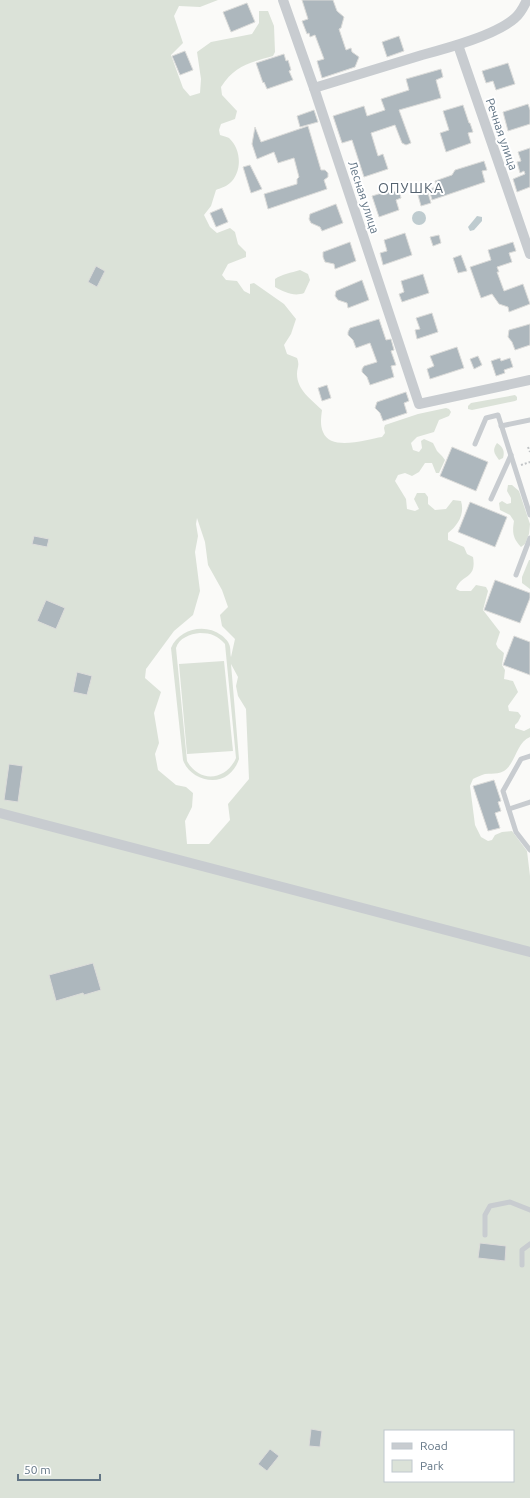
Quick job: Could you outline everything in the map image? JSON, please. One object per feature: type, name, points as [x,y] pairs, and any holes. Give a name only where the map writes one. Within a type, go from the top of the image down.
[{"type":"street","name":"Лесная улица","points":[[283,0],[314,88],[419,404],[530,380]]},
{"type":"street","points":[[314,88],[458,45],[482,36],[516,18],[523,9],[527,0]]},
{"type":"street","name":"Речная улица","points":[[458,45],[530,254]]},
{"type":"street","points":[[0,813],[530,952]]},
{"type":"lane","points":[[475,444],[486,418],[498,415],[530,515]]},
{"type":"lane","points":[[502,426],[530,420]]},
{"type":"lane","points":[[491,499],[511,455]]},
{"type":"lane","points":[[516,575],[530,538]]},
{"type":"lane","points":[[530,756],[521,759],[503,791],[516,832],[530,850]]},
{"type":"lane","points":[[509,809],[530,802]]},
{"type":"lane","points":[[484,1235],[485,1215],[490,1206],[510,1202],[530,1210]]},
{"type":"lane","points":[[522,1265],[522,1250],[530,1244]]},
{"type":"path","points":[[528,447],[530,452]]},
{"type":"green space","points":[[0,0],[218,0],[200,7],[179,6],[174,16],[183,43],[171,55],[183,88],[190,96],[200,93],[201,79],[197,52],[211,42],[252,34],[259,23],[259,11],[268,11],[274,26],[275,52],[273,56],[250,63],[237,69],[221,87],[222,95],[237,111],[235,119],[221,124],[219,130],[220,135],[229,138],[233,143],[239,161],[237,173],[234,178],[230,183],[216,190],[211,206],[204,215],[210,227],[217,233],[230,228],[235,232],[238,244],[246,252],[246,257],[228,264],[222,275],[226,280],[237,281],[244,291],[250,294],[250,284],[254,283],[284,304],[296,319],[291,334],[284,345],[287,354],[297,358],[299,385],[309,398],[322,410],[321,427],[327,438],[333,442],[350,443],[382,437],[385,433],[385,425],[418,414],[446,408],[451,412],[449,416],[439,420],[434,432],[417,437],[411,443],[413,450],[419,452],[422,448],[421,441],[424,439],[433,443],[437,451],[445,460],[439,473],[436,473],[432,463],[425,463],[419,472],[412,476],[405,473],[398,475],[395,481],[406,499],[407,509],[415,511],[419,509],[414,499],[417,493],[425,493],[428,497],[428,504],[435,510],[446,509],[453,500],[461,501],[462,510],[460,519],[448,533],[448,540],[464,547],[467,554],[473,557],[474,564],[471,573],[458,584],[456,589],[460,591],[471,591],[476,585],[486,587],[488,591],[483,610],[500,632],[496,644],[504,653],[502,665],[505,670],[504,679],[513,681],[518,692],[508,706],[509,711],[518,712],[521,716],[515,725],[515,728],[524,731],[530,728],[530,737],[525,740],[511,763],[504,771],[485,774],[473,779],[470,786],[475,825],[481,837],[488,841],[492,840],[495,835],[502,832],[512,831],[527,851],[530,876],[530,1498],[0,1498]],"holes":[[[197,518],[205,542],[208,565],[222,590],[228,607],[220,615],[222,626],[235,639],[231,657],[230,646],[227,640],[215,631],[208,629],[186,632],[175,641],[171,648],[183,760],[186,766],[196,776],[209,780],[222,778],[234,769],[239,759],[231,664],[238,677],[236,686],[238,696],[246,709],[249,779],[228,804],[230,820],[209,844],[187,844],[185,821],[192,807],[193,793],[186,787],[176,785],[158,770],[155,754],[159,743],[154,713],[161,692],[145,678],[146,669],[174,631],[193,615],[200,591],[195,552],[198,536],[196,524]],[[200,633],[211,634],[225,644],[236,758],[232,766],[226,771],[219,775],[212,776],[205,776],[198,773],[187,761],[176,648],[182,639]]]},
{"type":"green space","points":[[300,270],[308,274],[310,280],[304,293],[293,294],[275,287],[275,279]]},
{"type":"green space","points":[[515,395],[517,400],[515,401],[472,410],[468,409],[468,406],[471,403]]},
{"type":"green space","points":[[497,443],[504,451],[503,458],[499,460],[494,452],[494,448]]},
{"type":"green space","points":[[508,485],[512,485],[519,491],[530,524],[529,534],[525,544],[521,547],[516,541],[514,535],[514,521],[510,515],[500,510],[499,503],[502,501],[507,504],[511,503],[511,498],[507,491]]},
{"type":"green space","points":[[529,560],[530,589],[522,583],[522,577]]},
{"type":"green space","points":[[224,661],[233,751],[187,754],[179,664]]},
{"type":"shaded area","points":[[416,211],[422,211],[426,215],[426,221],[422,225],[416,225],[412,221],[412,215]]},
{"type":"shaded area","points":[[477,216],[482,217],[482,221],[474,230],[470,231],[468,227]]},
{"type":"building","points":[[302,0],[333,0],[337,11],[344,17],[341,28],[339,29],[346,50],[351,48],[352,52],[359,57],[355,67],[322,78],[317,61],[324,59],[315,35],[310,37],[309,33],[307,34],[302,21],[308,19]]},
{"type":"building","points":[[247,3],[255,22],[231,32],[223,12]]},
{"type":"building","points":[[399,36],[404,51],[387,57],[382,42]]},
{"type":"building","points":[[185,51],[193,70],[180,75],[172,56]]},
{"type":"building","points":[[284,54],[286,61],[288,60],[291,70],[289,71],[293,80],[267,89],[264,82],[263,83],[256,63]]},
{"type":"building","points":[[508,63],[515,84],[496,90],[493,81],[486,83],[482,71]]},
{"type":"building","points":[[441,69],[443,77],[436,80],[441,98],[399,110],[411,143],[406,145],[402,143],[395,125],[371,133],[378,156],[383,154],[388,169],[364,177],[352,140],[342,143],[333,116],[364,106],[367,116],[385,110],[381,99],[409,90],[406,79]]},
{"type":"building","points":[[528,104],[530,110],[530,124],[508,131],[503,112]]},
{"type":"building","points":[[463,105],[473,132],[468,133],[471,143],[446,152],[440,133],[449,130],[443,111]]},
{"type":"building","points":[[314,110],[318,122],[300,127],[297,116]]},
{"type":"building","points":[[308,126],[321,170],[325,170],[328,173],[328,177],[324,180],[327,189],[268,209],[264,194],[297,184],[297,179],[299,177],[294,158],[278,163],[274,152],[257,159],[252,144],[255,127],[261,142]]},
{"type":"building","points":[[530,148],[530,187],[517,192],[513,179],[525,174],[524,171],[520,173],[517,162],[521,161],[518,152]]},
{"type":"building","points":[[484,161],[487,170],[482,171],[485,182],[432,200],[429,189],[437,187],[435,181],[452,175],[455,170]]},
{"type":"building","points":[[250,165],[262,189],[251,193],[243,167]]},
{"type":"building","points":[[392,190],[393,192],[399,190],[401,198],[396,200],[399,210],[379,217],[372,196]]},
{"type":"building","points":[[428,193],[431,203],[421,206],[418,195]]},
{"type":"building","points":[[336,204],[343,223],[322,231],[320,227],[311,223],[309,219],[310,214]]},
{"type":"building","points":[[222,208],[228,222],[216,227],[210,213]]},
{"type":"building","points":[[405,233],[412,255],[383,265],[380,253],[387,251],[384,240]]},
{"type":"building","points":[[439,235],[441,243],[433,246],[430,237]]},
{"type":"building","points":[[350,242],[356,261],[335,269],[334,264],[325,262],[323,252]]},
{"type":"building","points":[[513,242],[516,251],[509,253],[512,262],[497,267],[499,272],[497,272],[504,291],[523,284],[530,304],[509,312],[508,307],[499,304],[492,294],[481,298],[470,267],[491,260],[488,250]]},
{"type":"building","points":[[461,255],[467,271],[458,273],[453,258]]},
{"type":"building","points":[[96,266],[105,271],[97,287],[88,282]]},
{"type":"building","points":[[423,274],[429,293],[402,302],[399,294],[404,292],[401,281]]},
{"type":"building","points":[[362,280],[369,300],[348,308],[347,303],[338,300],[335,296],[336,291]]},
{"type":"building","points":[[432,313],[438,332],[417,339],[415,330],[420,329],[416,318]]},
{"type":"building","points":[[379,319],[386,340],[391,339],[394,350],[391,351],[396,365],[391,366],[394,377],[370,385],[367,377],[362,372],[362,369],[364,366],[377,362],[370,343],[356,348],[353,340],[348,335],[348,332],[350,328]]},
{"type":"building","points":[[530,324],[530,345],[515,350],[508,337],[509,330]]},
{"type":"building","points":[[457,347],[464,368],[430,379],[427,369],[434,366],[430,356]]},
{"type":"building","points":[[478,356],[482,365],[474,369],[470,359]]},
{"type":"building","points":[[500,358],[501,361],[510,358],[513,367],[504,370],[505,373],[496,376],[491,361]]},
{"type":"building","points":[[327,385],[331,398],[322,401],[318,388]]},
{"type":"building","points":[[406,392],[409,401],[404,403],[407,413],[383,421],[380,413],[375,408],[377,402]]},
{"type":"building","points":[[452,447],[488,462],[476,491],[440,476]]},
{"type":"building","points":[[470,502],[507,517],[495,547],[458,532]]},
{"type":"building","points":[[34,536],[49,539],[47,547],[32,544]]},
{"type":"building","points":[[495,580],[530,593],[530,598],[520,623],[484,610]]},
{"type":"building","points":[[46,600],[65,608],[56,629],[37,621]]},
{"type":"building","points":[[514,636],[530,642],[530,675],[503,665]]},
{"type":"building","points":[[77,672],[92,676],[87,695],[73,692]]},
{"type":"building","points":[[9,764],[23,766],[18,802],[4,800]]},
{"type":"building","points":[[494,780],[501,801],[498,802],[501,811],[495,813],[500,828],[488,831],[473,786]]},
{"type":"building","points":[[93,963],[101,990],[84,995],[83,993],[56,1001],[49,975]]},
{"type":"building","points":[[480,1243],[506,1246],[505,1261],[478,1258]]},
{"type":"building","points":[[311,1429],[322,1431],[320,1447],[309,1446]]},
{"type":"building","points":[[270,1449],[279,1456],[267,1471],[258,1464]]},
{"type":"district","name":"ОПУШКА","points":[[411,188]]}]
